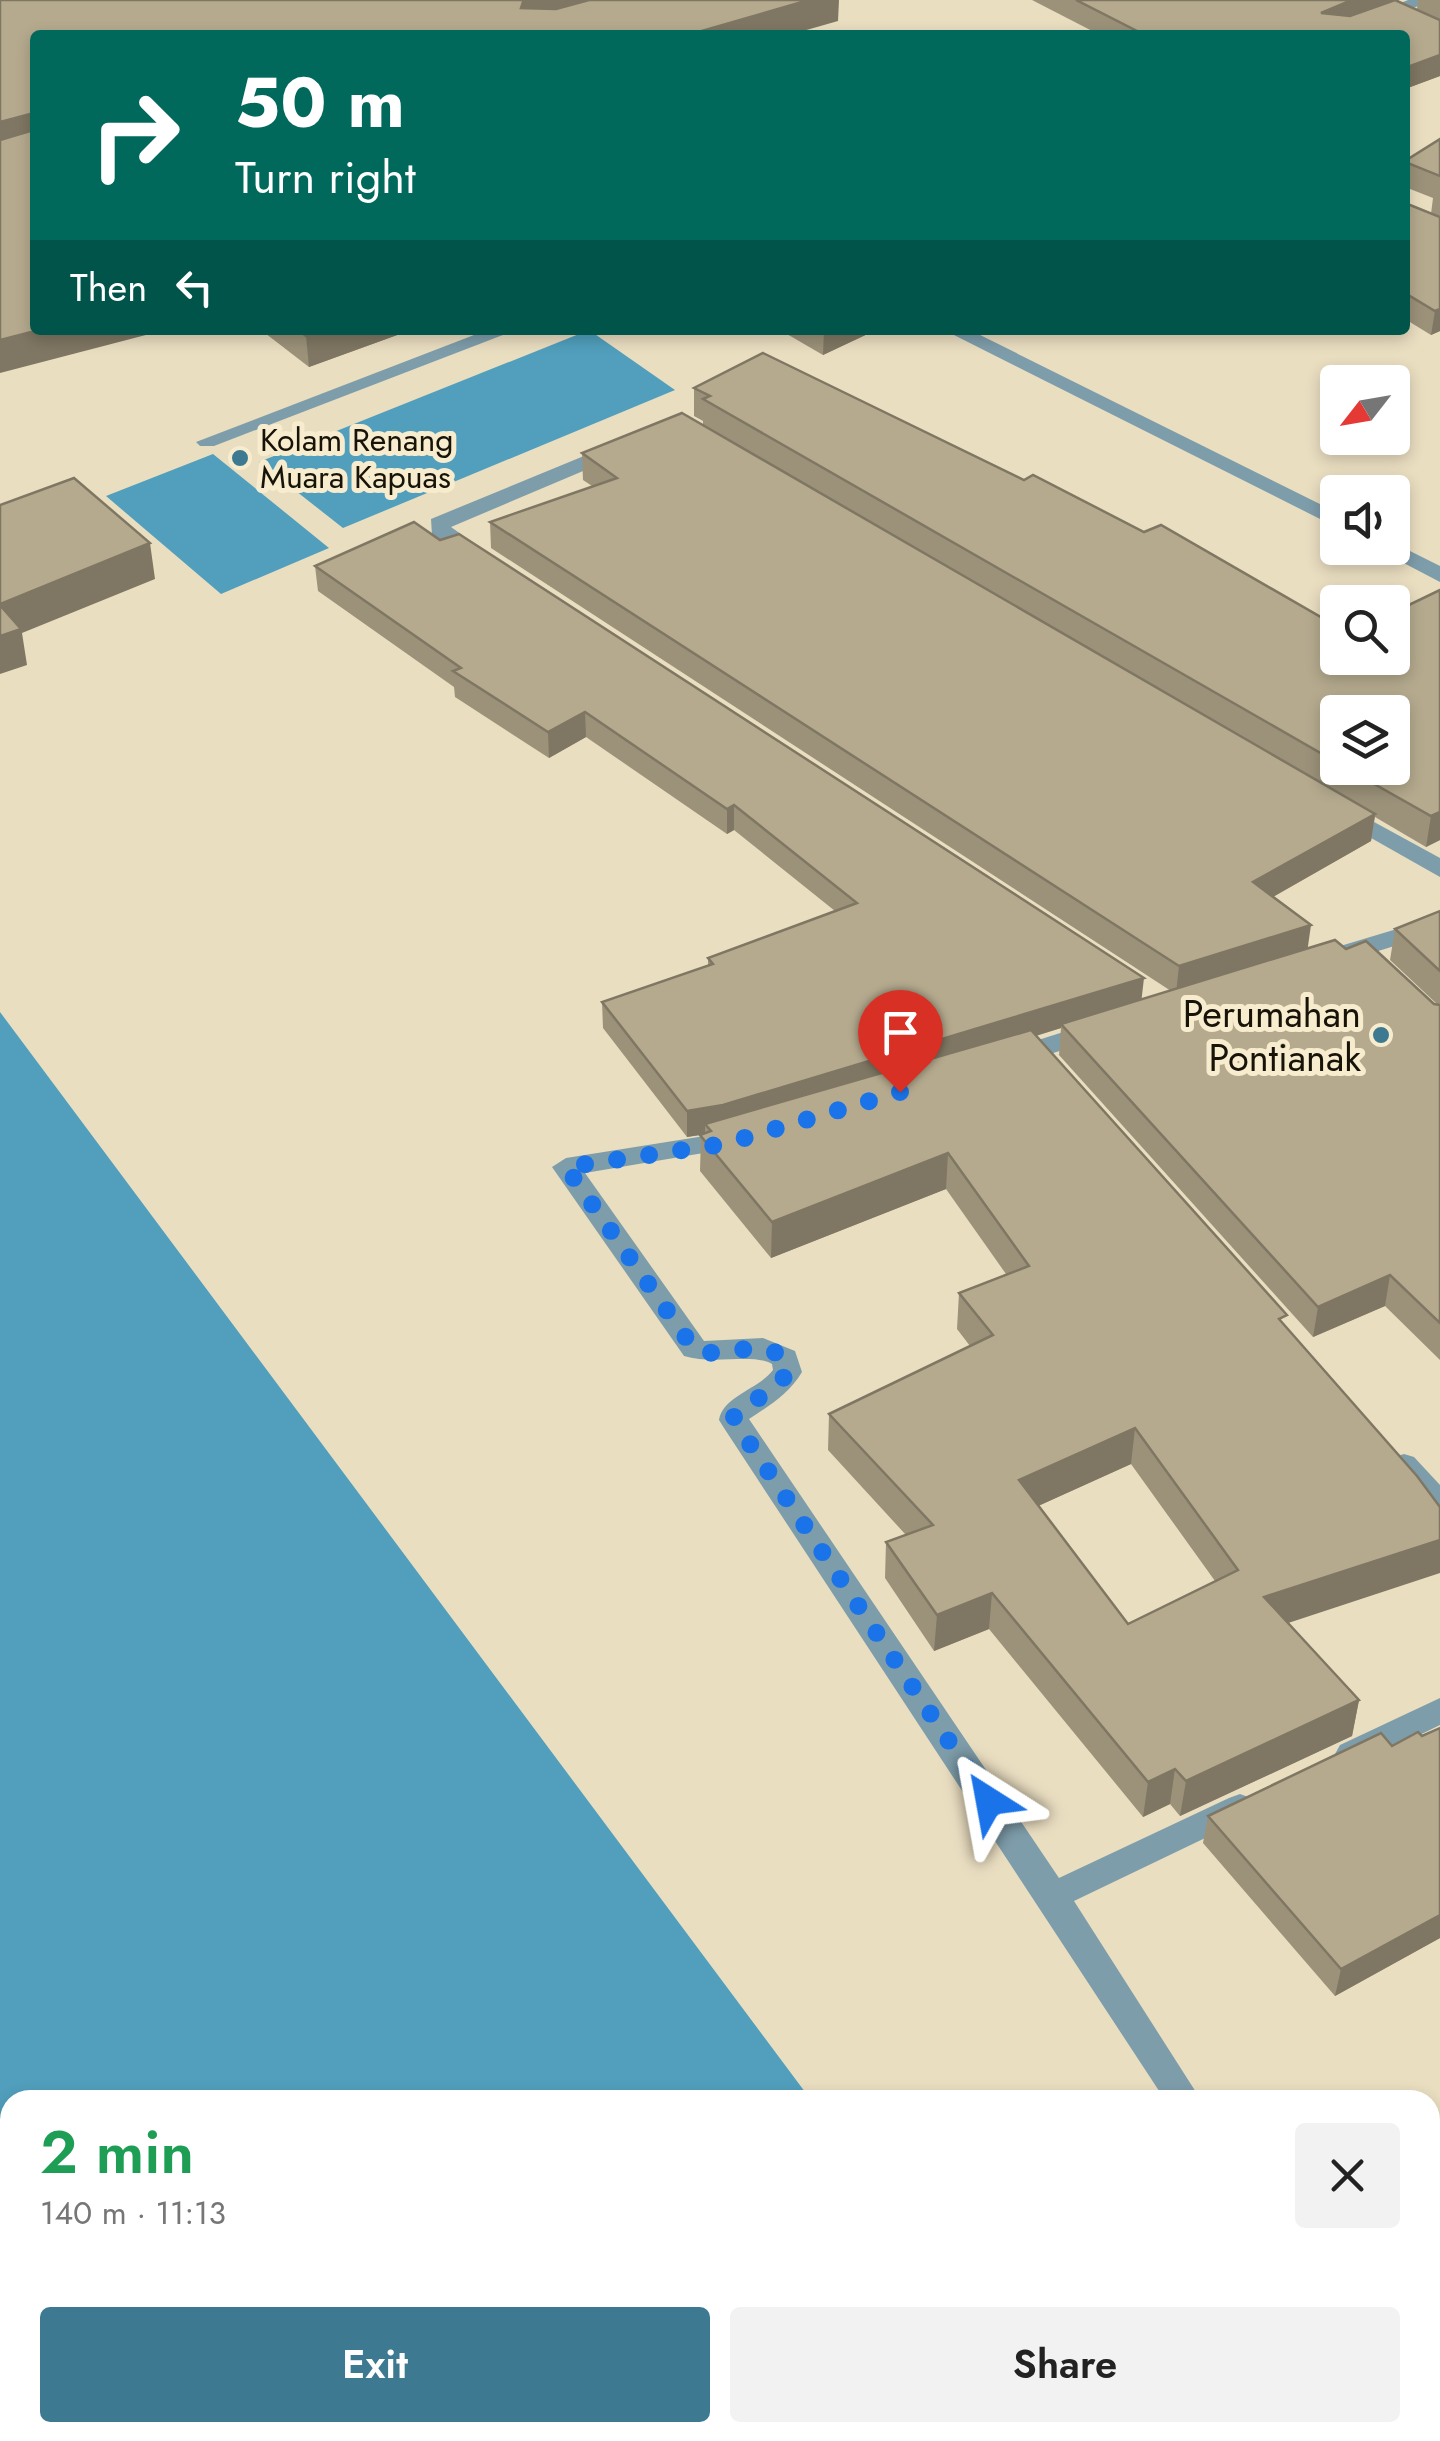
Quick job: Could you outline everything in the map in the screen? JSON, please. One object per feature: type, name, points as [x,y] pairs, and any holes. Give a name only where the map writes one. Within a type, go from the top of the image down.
[{"type":"street","points":[[1344,30],[1424,0]]},
{"type":"street","points":[[1393,12],[1424,28]]},
{"type":"street","points":[[207,442],[493,335]]},
{"type":"street","points":[[964,335],[1320,513]]},
{"type":"street","points":[[493,567],[443,534],[439,524],[636,440]]},
{"type":"street","points":[[1410,560],[1440,575]]},
{"type":"street","points":[[1320,798],[1440,869]]},
{"type":"street","points":[[1301,966],[1440,924]]},
{"type":"street","points":[[1358,949],[1385,975]]},
{"type":"street","points":[[980,1066],[1120,1023]]},
{"type":"street","points":[[1034,1050],[1060,1079]]},
{"type":"street","points":[[762,1133],[724,1144],[566,1167],[694,1349],[705,1354],[765,1348],[784,1358],[788,1372],[777,1386],[734,1414],[734,1420],[1053,1896],[1178,2090]]},
{"type":"street","points":[[1388,1446],[1440,1504]]},
{"type":"street","points":[[1317,1770],[1440,1711]]},
{"type":"street","points":[[1053,1896],[1264,1795]]},
{"type":"water","points":[[576,335],[596,335],[675,390],[343,528],[259,462]]},
{"type":"water","points":[[213,454],[329,548],[221,594],[106,496]]},
{"type":"water","points":[[0,1012],[804,2090],[0,2090]]},
{"type":"building","points":[[0,0],[531,0],[523,2],[521,8],[556,9],[589,0],[809,0],[705,30],[30,30],[30,114],[0,122]]},
{"type":"building","points":[[1076,0],[1352,0],[1321,13],[1350,16],[1395,0],[1440,20],[1440,55],[1410,66],[1410,30],[1135,30]]},
{"type":"building","points":[[30,131],[30,332],[0,340],[0,140]]},
{"type":"building","points":[[1440,139],[1440,176],[1410,164],[1410,158]]},
{"type":"building","points":[[1410,205],[1440,217],[1440,309],[1435,311],[1410,296]]},
{"type":"building","points":[[763,353],[1024,480],[1033,475],[1144,532],[1161,525],[1320,617],[1320,675],[1410,675],[1410,604],[1440,590],[1440,812],[1431,816],[1376,785],[1410,785],[1410,695],[1320,695],[1320,753],[703,399],[710,396],[694,388]]},
{"type":"building","points":[[682,413],[1375,814],[1253,882],[1311,925],[1179,966],[490,522],[617,478],[582,453]]},
{"type":"building","points":[[74,478],[150,543],[0,604],[0,505]]},
{"type":"building","points":[[414,522],[440,540],[459,534],[1144,978],[723,1105],[687,1111],[602,1002],[713,964],[708,958],[857,903],[734,805],[727,809],[585,712],[548,732],[453,671],[461,668],[315,566]]},
{"type":"building","points":[[0,605],[21,629],[0,636]]},
{"type":"building","points":[[1440,911],[1440,971],[1395,929]]},
{"type":"building","points":[[1335,940],[1346,949],[1366,941],[1434,1004],[1440,1005],[1440,1323],[1390,1275],[1318,1307],[1061,1024]]},
{"type":"building","points":[[1031,1030],[1287,1315],[1279,1319],[1440,1507],[1440,1540],[1264,1597],[1359,1700],[1186,1781],[1175,1769],[1148,1782],[992,1593],[937,1615],[886,1542],[933,1525],[829,1414],[993,1335],[959,1293],[1029,1266],[948,1153],[772,1222],[700,1135],[711,1131],[705,1124]],"holes":[[[1135,1428],[1238,1570],[1128,1624],[1019,1480]]]},
{"type":"building","points":[[1440,1728],[1440,1915],[1341,1969],[1208,1816],[1381,1733],[1392,1746],[1418,1732],[1422,1736]]},
{"type":"place","name":"Kolam Renang Muara Kapuas","points":[[240,458]]},
{"type":"place","name":"Perumahan Pontianak","points":[[1381,1035]]},
{"type":"route","points":[[900,1092],[724,1144],[566,1167],[694,1349],[705,1354],[765,1348],[784,1358],[788,1372],[777,1386],[734,1414],[734,1420],[989,1801]]}]
